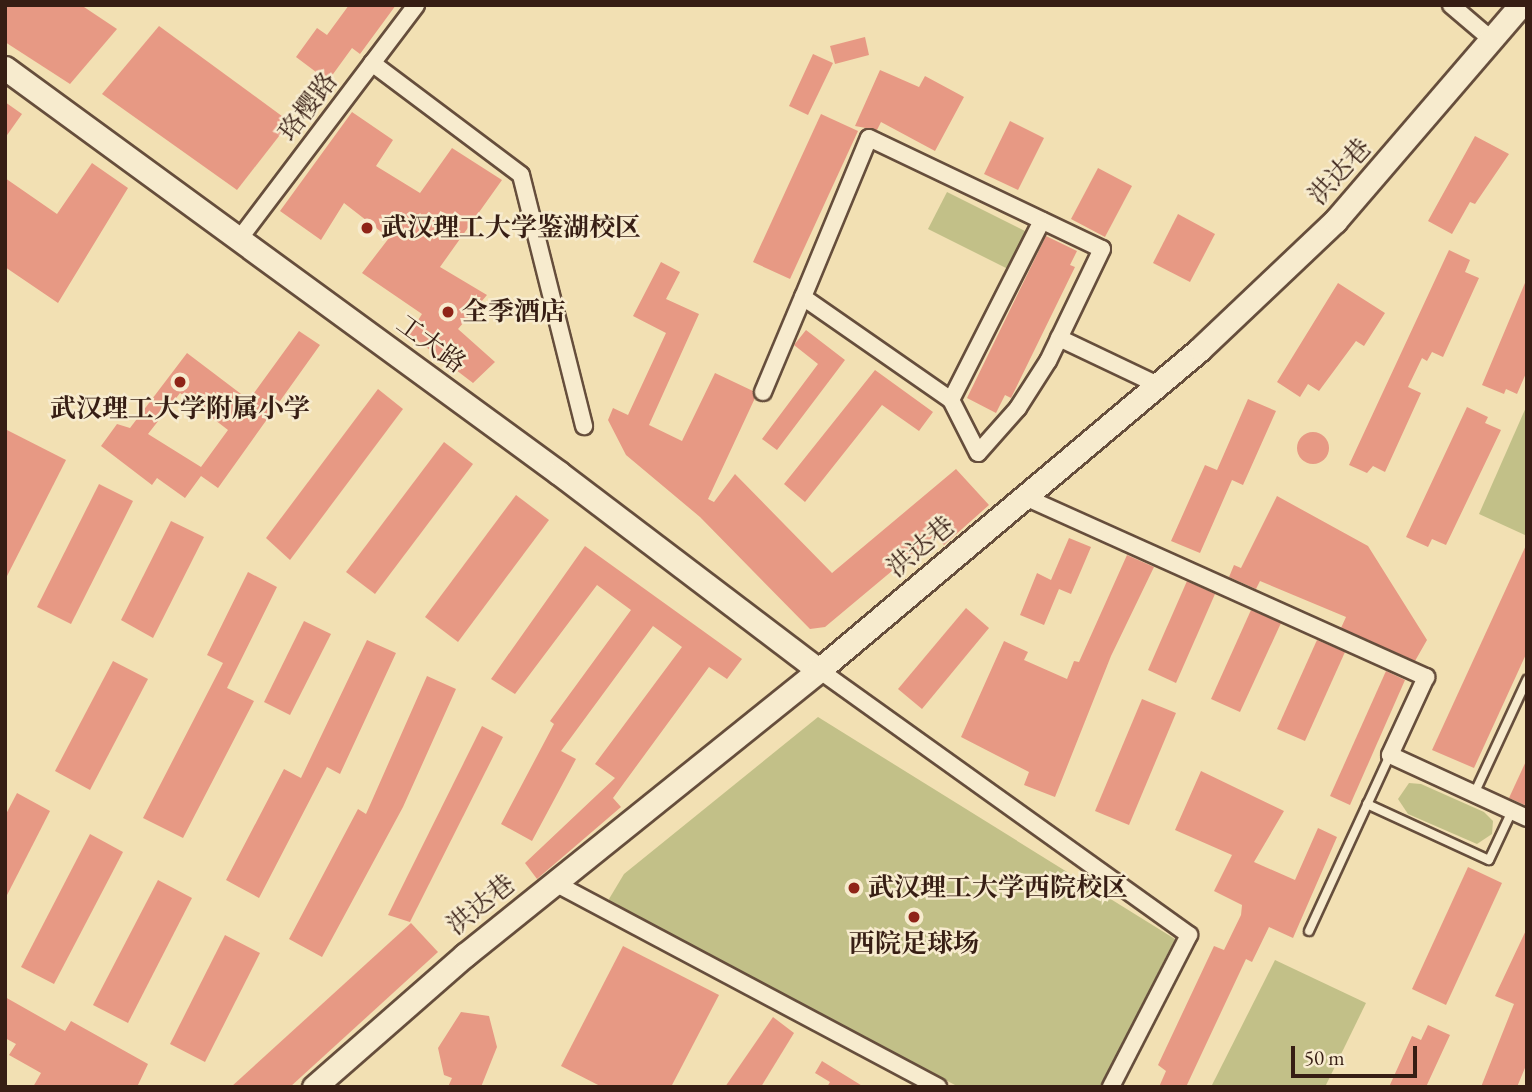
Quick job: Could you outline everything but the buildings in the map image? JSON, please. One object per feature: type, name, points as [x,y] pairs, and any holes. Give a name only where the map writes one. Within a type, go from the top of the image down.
[{"type":"street","name":"珞樱路","points":[[240,239],[416,5]]},
{"type":"street","points":[[1451,5],[1492,40]]},
{"type":"street","name":"洪达巷","points":[[314,1087],[553,882],[819,670],[1158,385],[1335,221],[1521,5]]},
{"type":"street","points":[[372,63],[521,175],[584,426]]},
{"type":"street","name":"工大路","points":[[5,68],[240,239],[819,670]]},
{"type":"street","points":[[762,392],[869,138],[1102,249],[1059,338],[1018,408],[978,453],[951,400],[803,297]]},
{"type":"street","points":[[951,400],[1042,221]]},
{"type":"street","points":[[1059,338],[1158,385]]},
{"type":"street","points":[[1025,497],[1426,677],[1390,755],[1519,814]]},
{"type":"street","points":[[819,670],[1189,935],[1111,1087]]},
{"type":"street","points":[[553,882],[938,1087]]},
{"type":"lane","points":[[1475,794],[1527,680]]},
{"type":"lane","points":[[1309,931],[1390,755]]},
{"type":"lane","points":[[1367,804],[1489,860],[1519,814]]},
{"type":"shaded area","points":[[947,192],[1027,232],[1008,269],[928,229]]},
{"type":"shaded area","points":[[1527,405],[1527,536],[1479,514]]},
{"type":"shaded area","points":[[818,717],[1175,939],[1100,1087],[959,1087],[611,909],[609,899],[624,874]]},
{"type":"shaded area","points":[[1409,783],[1421,784],[1484,812],[1493,821],[1492,834],[1477,844],[1408,814],[1398,799]]},
{"type":"shaded area","points":[[1275,960],[1366,1003],[1325,1087],[1211,1087]]},
{"type":"place","name":"武汉理工大学鉴湖校区","points":[[367,228]]},
{"type":"place","name":"全季酒店","points":[[448,312]]},
{"type":"place","name":"武汉理工大学附属小学","points":[[180,382]]},
{"type":"place","name":"武汉理工大学西院校区","points":[[854,888]]},
{"type":"place","name":"西院足球场","points":[[914,917]]}]
